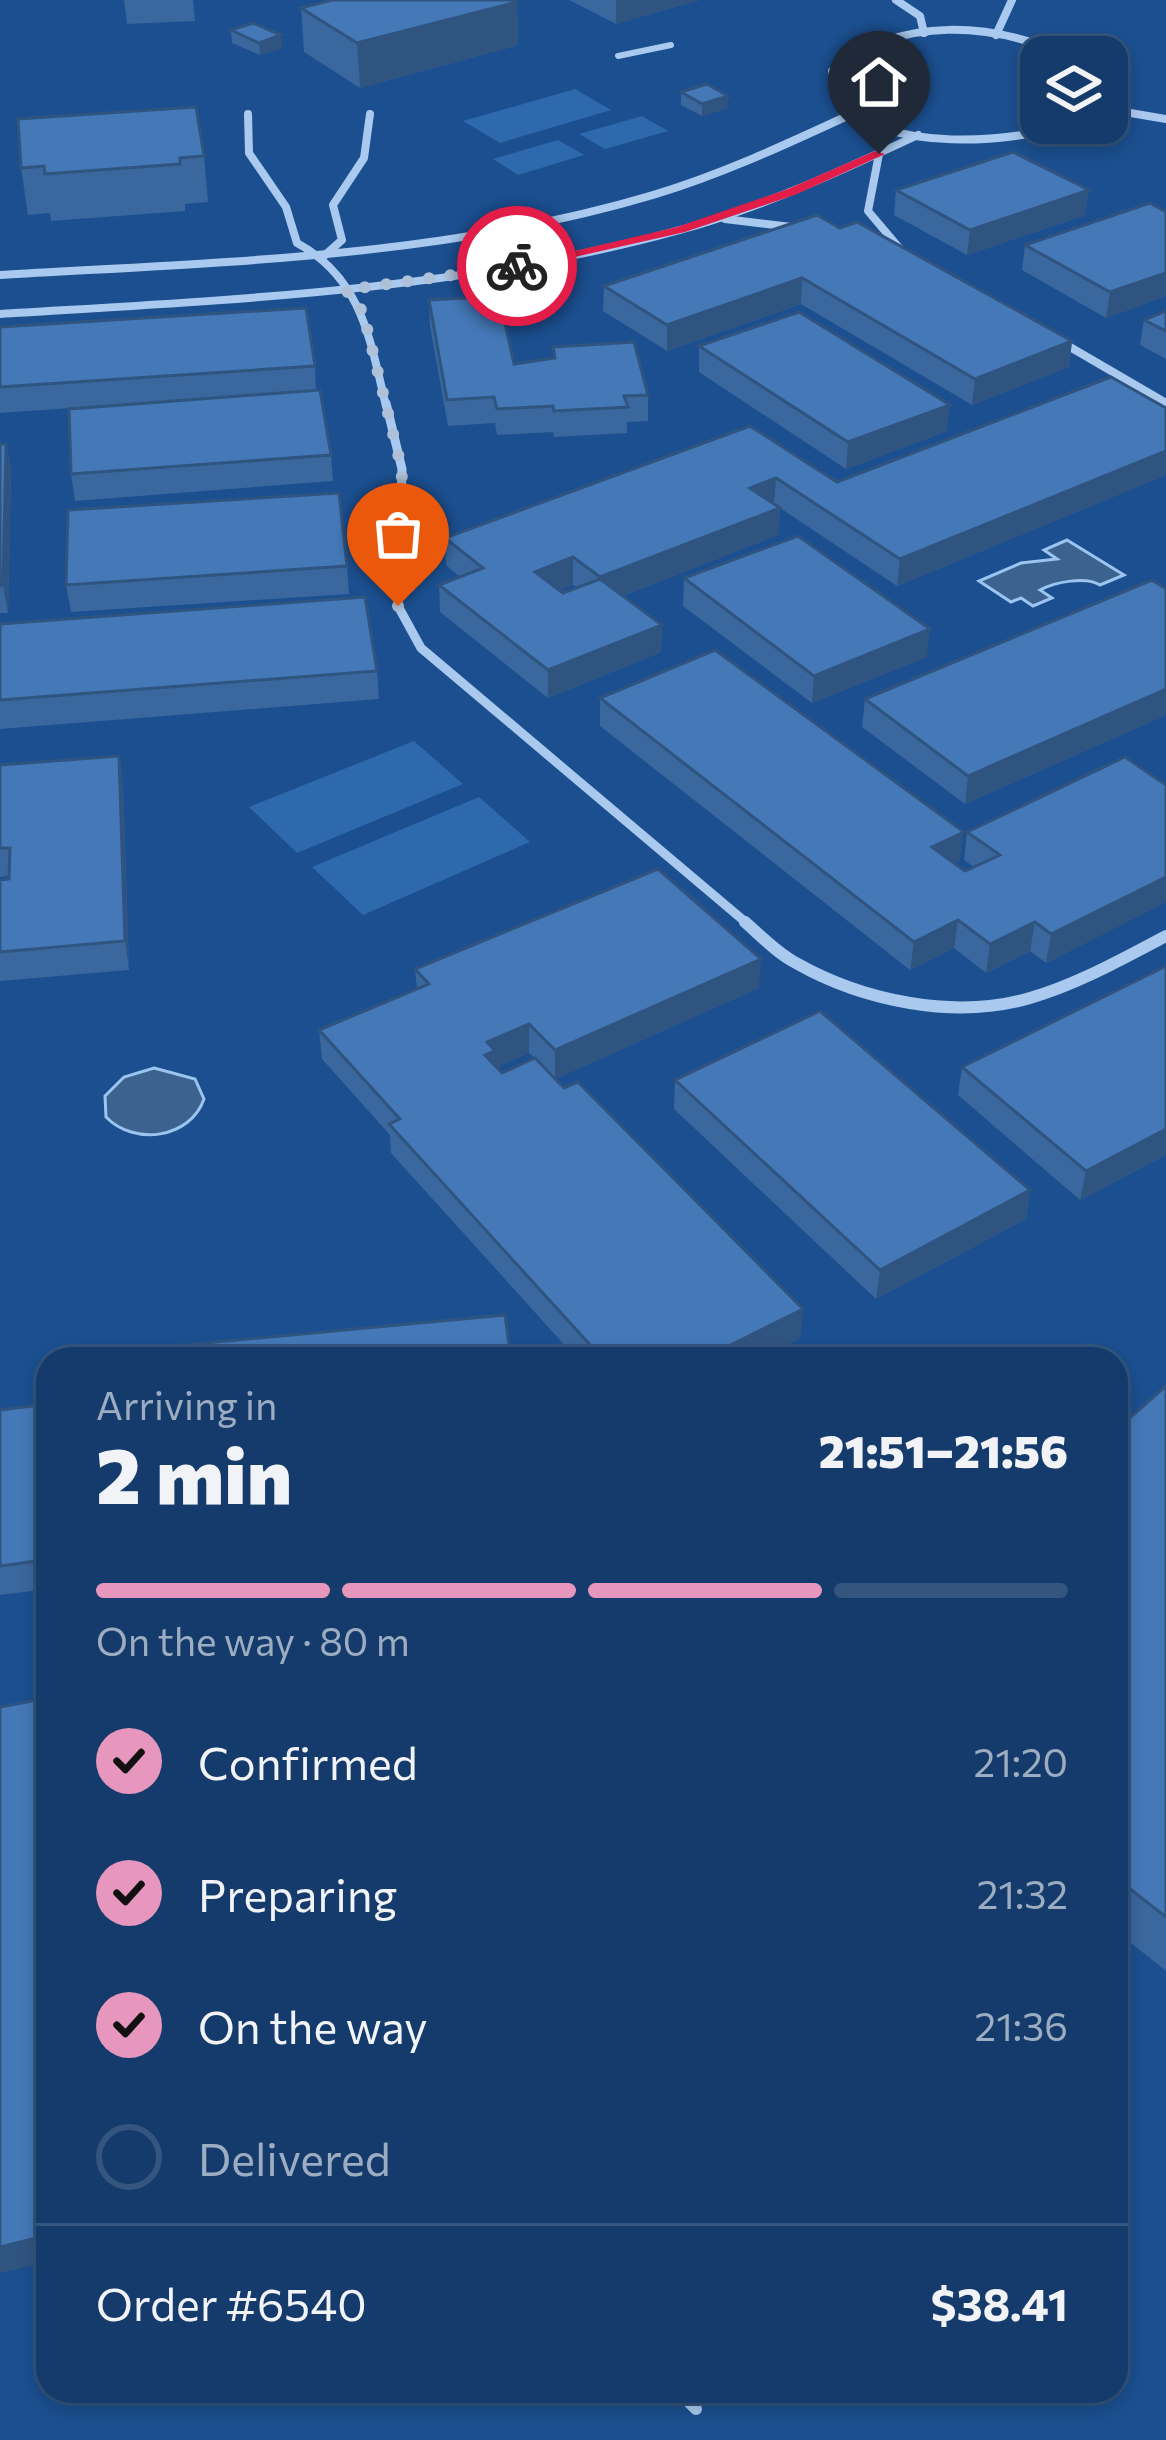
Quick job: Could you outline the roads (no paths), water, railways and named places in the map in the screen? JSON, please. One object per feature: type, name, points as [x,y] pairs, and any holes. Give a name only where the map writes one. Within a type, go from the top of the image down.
[{"type":"street","points":[[896,0],[920,16],[924,33]]},
{"type":"street","points":[[996,35],[1012,0]]},
{"type":"street","points":[[1020,39],[924,33],[876,42],[848,55],[832,71],[832,89],[856,112],[918,135],[992,141],[1020,138]]},
{"type":"street","points":[[0,274],[323,257],[508,229],[599,209],[764,157],[856,112]]},
{"type":"street","points":[[248,113],[249,153],[286,207],[296,243],[323,257],[363,312],[402,470],[398,606],[421,648],[791,961],[827,980],[942,1004],[1003,1005],[1060,988],[1166,936]]},
{"type":"street","points":[[1128,113],[1166,119]]},
{"type":"street","points":[[323,257],[341,241],[332,221],[333,201],[363,160],[370,114]]},
{"type":"street","points":[[0,314],[346,290],[530,265],[715,218],[793,192],[918,135]]},
{"type":"street","points":[[879,154],[868,211],[901,250]]},
{"type":"street","points":[[715,218],[805,228]]},
{"type":"street","points":[[879,244],[917,259]]},
{"type":"street","points":[[1041,331],[1166,403]]},
{"type":"lane","points":[[618,56],[671,45]]},
{"type":"lane","points":[[690,2403],[696,2409]]}]
